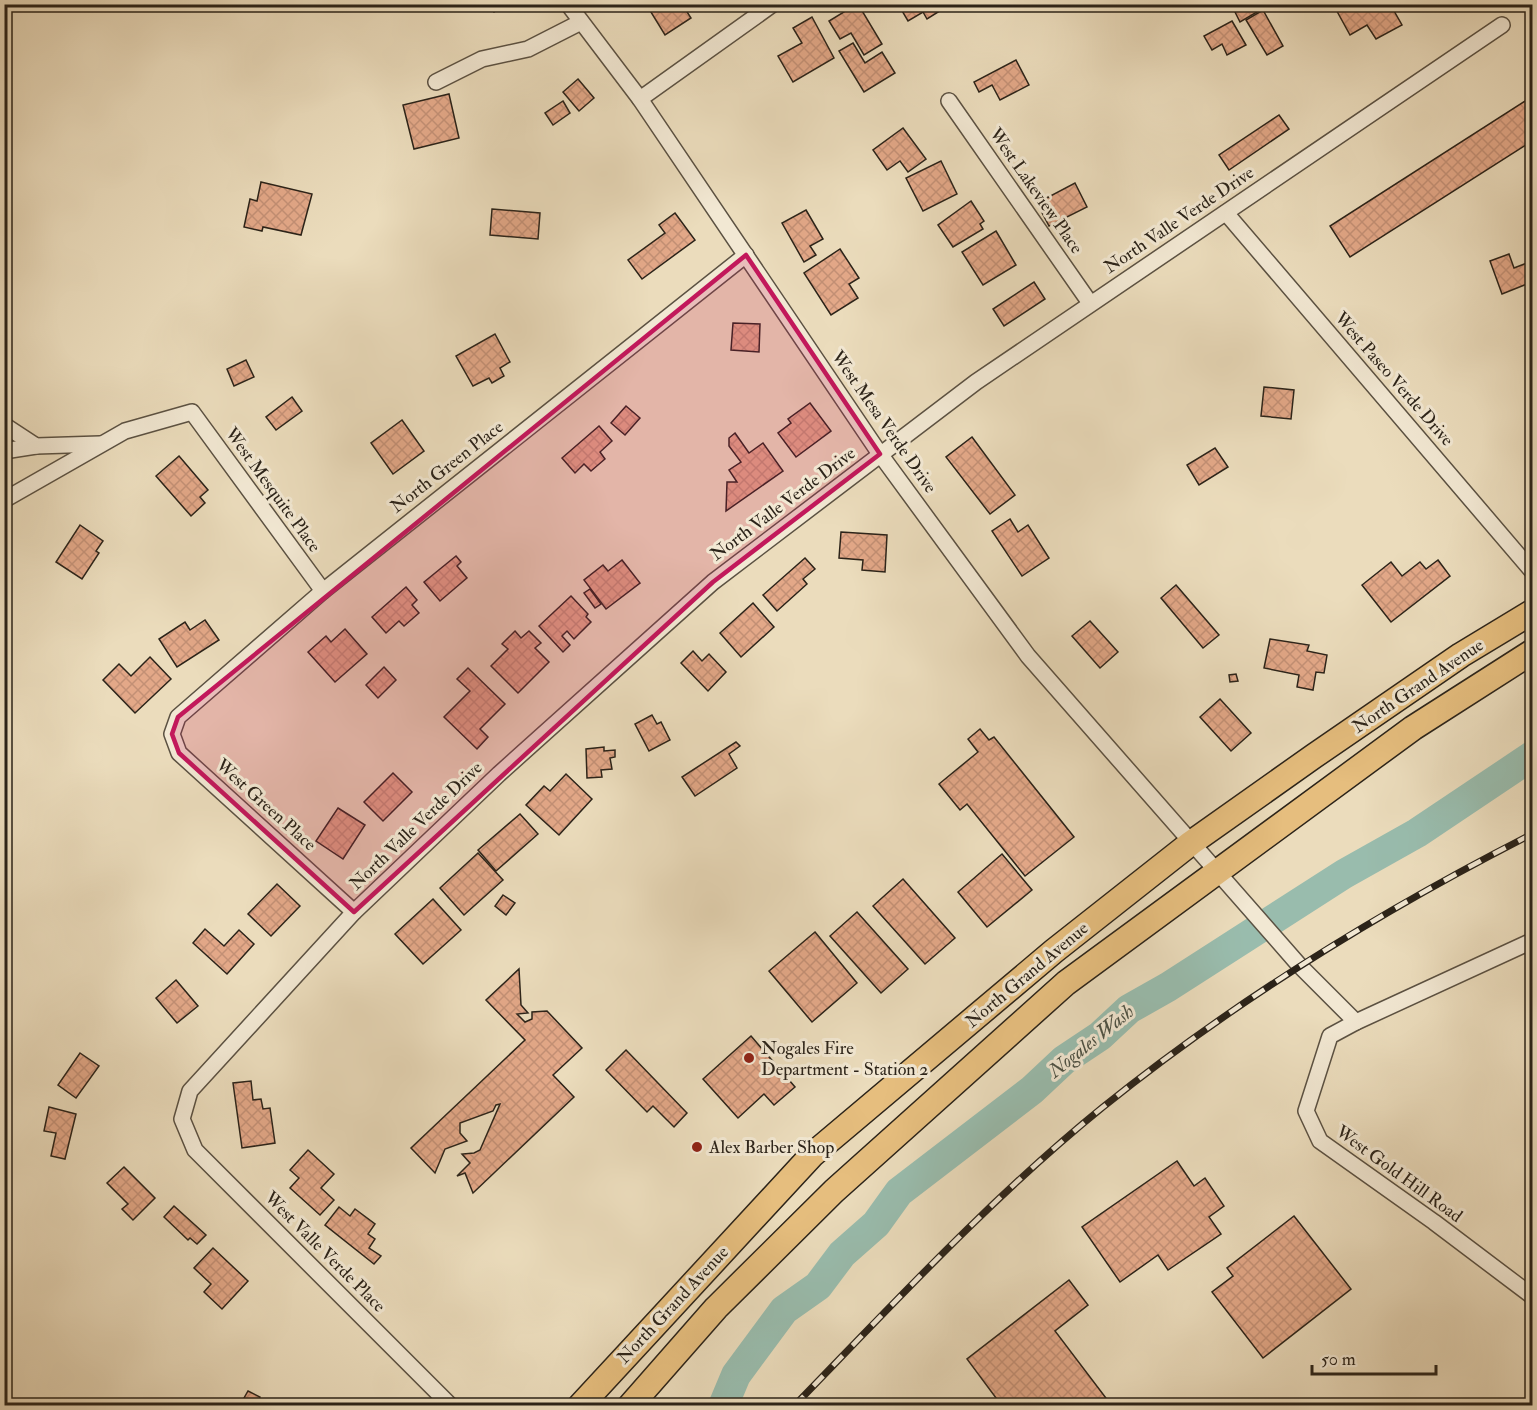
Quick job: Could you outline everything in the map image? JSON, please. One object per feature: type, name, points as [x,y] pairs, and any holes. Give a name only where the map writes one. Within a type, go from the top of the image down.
[{"type":"main road","name":"North Grand Avenue","points":[[580,1406],[812,1155],[1054,951],[1191,843],[1443,667],[1533,612]]},
{"type":"main road","name":"North Grand Avenue","points":[[630,1406],[716,1308],[834,1191],[1066,983],[1413,728],[1533,652]]},
{"type":"street","name":"West Mesa Verde Drive","points":[[568,4],[640,99],[880,454],[1028,656],[1191,843]]},
{"type":"street","points":[[640,99],[773,4]]},
{"type":"street","points":[[436,82],[482,59],[528,49],[581,22]]},
{"type":"street","name":"North Valle Verde Drive","points":[[182,1119],[190,1091],[354,912],[499,774],[714,582],[976,382],[1502,25]]},
{"type":"street","name":"West Lakeview Place","points":[[949,101],[1090,303]]},
{"type":"street","name":"West Paseo Verde Drive","points":[[1226,213],[1533,571]]},
{"type":"street","name":"North Green Place","points":[[178,717],[323,591],[747,255]]},
{"type":"street","name":"West Mesquite Place","points":[[103,444],[125,431],[192,412],[323,591]]},
{"type":"street","points":[[4,425],[36,446]]},
{"type":"street","points":[[4,451],[11,452],[36,446],[103,444]]},
{"type":"street","points":[[4,500],[103,444]]},
{"type":"street","name":"West Green Place","points":[[178,717],[172,734],[179,753],[354,912]]},
{"type":"street","points":[[1191,843],[1283,947],[1356,1022]]},
{"type":"street","name":"West Gold Hill Road","points":[[1533,941],[1330,1036],[1306,1111],[1320,1141],[1533,1296]]},
{"type":"street","name":"West Valle Verde Place","points":[[182,1119],[195,1150],[451,1406]]},
{"type":"highlighted area","points":[[746,255],[880,454],[713,582],[354,912],[179,753],[172,734],[178,717]]},
{"type":"building","points":[[489,4],[506,4],[494,12]]},
{"type":"building","points":[[646,4],[682,4],[691,18],[665,35]]},
{"type":"building","points":[[840,4],[858,4],[882,44],[864,55],[851,33],[840,39],[829,21],[844,12]]},
{"type":"building","points":[[898,4],[951,4],[927,19],[923,12],[908,21]]},
{"type":"building","points":[[1231,4],[1253,4],[1257,12],[1240,22]]},
{"type":"building","points":[[1333,4],[1390,4],[1402,25],[1376,39],[1367,25],[1350,35]]},
{"type":"building","points":[[1263,10],[1283,46],[1267,55],[1246,20]]},
{"type":"building","points":[[812,17],[834,58],[793,82],[778,56],[802,43],[793,28]]},
{"type":"building","points":[[1232,21],[1246,45],[1227,55],[1222,44],[1212,50],[1204,36]]},
{"type":"building","points":[[853,43],[865,63],[882,52],[895,73],[864,92],[839,51]]},
{"type":"building","points":[[1016,60],[1029,85],[1000,100],[992,85],[979,92],[974,82]]},
{"type":"building","points":[[578,79],[594,98],[579,111],[563,92]]},
{"type":"building","points":[[449,94],[459,138],[414,149],[403,105]]},
{"type":"building","points":[[563,101],[570,113],[553,125],[545,113]]},
{"type":"building","points":[[1525,101],[1532,113],[1532,141],[1350,257],[1330,226]]},
{"type":"building","points":[[1279,115],[1289,129],[1229,170],[1219,155]]},
{"type":"building","points":[[903,128],[926,159],[908,172],[900,161],[887,170],[873,150]]},
{"type":"building","points":[[941,161],[957,194],[923,211],[906,178]]},
{"type":"building","points":[[261,182],[312,194],[301,235],[263,227],[262,231],[244,227],[250,199],[257,201]]},
{"type":"building","points":[[1075,183],[1087,207],[1049,226],[1037,203]]},
{"type":"building","points":[[971,201],[984,221],[980,224],[983,229],[953,247],[938,225]]},
{"type":"building","points":[[492,209],[540,213],[538,239],[490,235]]},
{"type":"building","points":[[806,210],[823,239],[810,246],[816,255],[804,262],[782,223]]},
{"type":"building","points":[[675,213],[695,240],[642,279],[628,260],[665,233],[659,225]]},
{"type":"building","points":[[996,231],[1016,265],[983,285],[962,252]]},
{"type":"building","points":[[840,249],[859,278],[849,284],[858,298],[831,315],[804,273]]},
{"type":"building","points":[[1509,254],[1514,268],[1532,261],[1532,282],[1502,294],[1490,261]]},
{"type":"building","points":[[1034,282],[1045,299],[1004,326],[993,309]]},
{"type":"building","points":[[733,323],[760,324],[759,352],[731,350]]},
{"type":"building","points":[[495,334],[510,362],[500,368],[504,376],[492,383],[489,378],[473,386],[456,356]]},
{"type":"building","points":[[246,360],[254,377],[234,386],[227,369]]},
{"type":"building","points":[[1264,387],[1294,390],[1291,419],[1261,416]]},
{"type":"building","points":[[292,397],[302,411],[276,430],[266,417]]},
{"type":"building","points":[[810,403],[831,431],[796,457],[778,433],[791,423],[788,419]]},
{"type":"building","points":[[626,406],[640,418],[625,435],[611,423]]},
{"type":"building","points":[[402,420],[424,451],[393,474],[371,443]]},
{"type":"building","points":[[599,426],[612,441],[600,452],[605,459],[591,471],[584,464],[575,473],[562,458]]},
{"type":"building","points":[[735,433],[749,453],[763,443],[783,471],[726,511],[727,482],[737,482],[729,470],[741,462],[729,446],[729,438]]},
{"type":"building","points":[[972,437],[1015,495],[990,514],[946,457]]},
{"type":"building","points":[[1215,448],[1228,467],[1199,485],[1187,465]]},
{"type":"building","points":[[179,456],[208,490],[200,497],[205,503],[191,516],[156,476]]},
{"type":"building","points":[[1010,519],[1018,532],[1028,525],[1049,558],[1022,576],[992,531]]},
{"type":"building","points":[[80,525],[103,541],[96,551],[99,553],[82,579],[56,562]]},
{"type":"building","points":[[841,532],[887,535],[885,572],[862,570],[863,560],[839,558]]},
{"type":"building","points":[[456,556],[461,562],[457,566],[467,578],[440,601],[424,582]]},
{"type":"building","points":[[805,558],[815,569],[803,579],[807,584],[777,611],[763,595]]},
{"type":"building","points":[[622,560],[640,583],[606,609],[584,580],[603,565],[608,571]]},
{"type":"building","points":[[1438,560],[1450,576],[1391,622],[1362,585],[1391,562],[1402,576],[1420,562],[1426,569]]},
{"type":"building","points":[[1176,585],[1219,635],[1203,648],[1161,598]]},
{"type":"building","points":[[406,587],[417,600],[412,605],[419,613],[404,626],[399,621],[386,633],[372,617]]},
{"type":"building","points":[[590,589],[601,604],[595,608],[584,593]]},
{"type":"building","points":[[571,596],[588,614],[586,617],[591,622],[574,639],[567,631],[562,636],[570,645],[563,652],[539,626]]},
{"type":"building","points":[[753,603],[774,627],[741,657],[720,633]]},
{"type":"building","points":[[205,620],[219,640],[177,667],[159,639],[185,622],[190,630]]},
{"type":"building","points":[[1090,621],[1118,652],[1100,668],[1072,636]]},
{"type":"building","points":[[345,629],[367,654],[335,682],[308,652],[326,636],[331,642]]},
{"type":"building","points":[[515,631],[521,638],[529,631],[541,643],[535,648],[549,662],[518,693],[491,666],[508,649],[502,644]]},
{"type":"building","points":[[1270,639],[1309,645],[1307,651],[1327,655],[1324,673],[1316,672],[1313,690],[1297,687],[1299,675],[1264,668]]},
{"type":"building","points":[[693,651],[702,661],[709,654],[726,672],[708,691],[681,663]]},
{"type":"building","points":[[150,657],[171,679],[135,713],[103,680],[119,664],[131,676]]},
{"type":"building","points":[[384,667],[396,680],[378,698],[366,685]]},
{"type":"building","points":[[468,668],[505,704],[480,729],[488,737],[477,749],[444,717],[470,691],[457,679]]},
{"type":"building","points":[[1236,674],[1238,681],[1230,682],[1229,675]]},
{"type":"building","points":[[1220,699],[1251,733],[1231,751],[1200,717]]},
{"type":"building","points":[[652,715],[657,724],[661,722],[670,740],[649,751],[635,724]]},
{"type":"building","points":[[980,729],[989,740],[994,737],[1074,837],[1025,876],[967,804],[960,810],[939,784],[978,752],[968,739]]},
{"type":"building","points":[[736,742],[740,746],[729,754],[737,768],[695,796],[682,777]]},
{"type":"building","points":[[604,747],[604,751],[615,750],[615,757],[610,758],[612,769],[601,770],[602,777],[587,778],[586,749]]},
{"type":"building","points":[[393,773],[412,792],[383,821],[364,802]]},
{"type":"building","points":[[566,774],[592,799],[559,835],[526,805],[544,786],[550,791]]},
{"type":"building","points":[[338,808],[365,825],[343,859],[316,841]]},
{"type":"building","points":[[520,814],[538,834],[496,871],[478,850]]},
{"type":"building","points":[[478,853],[503,880],[464,915],[440,888]]},
{"type":"building","points":[[1002,854],[1032,890],[987,927],[958,892]]},
{"type":"building","points":[[903,879],[955,938],[925,964],[873,906]]},
{"type":"building","points":[[277,884],[300,906],[271,936],[248,914]]},
{"type":"building","points":[[503,895],[515,903],[506,915],[495,906]]},
{"type":"building","points":[[433,899],[461,930],[423,964],[395,934]]},
{"type":"building","points":[[857,912],[908,969],[881,993],[830,936]]},
{"type":"building","points":[[205,929],[224,946],[239,930],[254,944],[227,974],[193,943]]},
{"type":"building","points":[[815,932],[857,983],[812,1022],[769,971]]},
{"type":"building","points":[[519,969],[521,1005],[528,1013],[517,1014],[525,1022],[532,1019],[532,1012],[547,1011],[582,1048],[553,1075],[574,1097],[473,1193],[465,1173],[457,1176],[470,1163],[462,1154],[480,1150],[500,1104],[496,1105],[493,1111],[460,1123],[460,1133],[467,1141],[445,1149],[435,1173],[411,1148],[525,1040],[486,1000]]},
{"type":"building","points":[[176,980],[198,1006],[177,1023],[156,998]]},
{"type":"building","name":"Nogales Fire Department - Station 2","points":[[751,1036],[795,1087],[774,1105],[764,1094],[738,1118],[703,1079]]},
{"type":"building","points":[[626,1050],[687,1113],[674,1127],[653,1106],[647,1112],[606,1070]]},
{"type":"building","points":[[80,1053],[99,1066],[76,1098],[58,1085]]},
{"type":"building","points":[[251,1081],[253,1100],[261,1099],[263,1109],[270,1108],[275,1143],[242,1148],[233,1083]]},
{"type":"building","points":[[49,1107],[76,1114],[65,1159],[51,1156],[56,1133],[44,1131]]},
{"type":"building","points":[[308,1150],[334,1174],[321,1188],[334,1200],[320,1215],[290,1188],[299,1178],[290,1170]]},
{"type":"building","points":[[1177,1161],[1194,1186],[1205,1178],[1224,1206],[1209,1217],[1221,1234],[1168,1270],[1158,1255],[1120,1282],[1082,1227]]},
{"type":"building","points":[[124,1167],[155,1198],[133,1220],[122,1209],[128,1204],[107,1183]]},
{"type":"building","points":[[174,1206],[206,1235],[197,1244],[190,1238],[188,1240],[164,1217]]},
{"type":"building","points":[[339,1207],[350,1216],[355,1209],[375,1224],[368,1234],[375,1239],[369,1248],[381,1256],[374,1264],[325,1225]]},
{"type":"building","points":[[1294,1216],[1351,1289],[1263,1358],[1212,1292],[1233,1276],[1227,1268]]},
{"type":"building","points":[[213,1248],[248,1281],[222,1309],[204,1292],[211,1284],[194,1268]]},
{"type":"building","points":[[1069,1280],[1088,1305],[1055,1331],[1112,1406],[1002,1406],[967,1359]]},
{"type":"building","points":[[248,1391],[260,1397],[256,1406],[248,1406],[250,1402],[244,1398]]},
{"type":"waterway","name":"Nogales Wash","points":[[723,1406],[736,1375],[784,1310],[818,1286],[842,1254],[876,1224],[899,1192],[1032,1090],[1064,1060],[1100,1036],[1129,1009],[1168,987],[1344,874],[1417,833],[1532,756]]},
{"type":"railway","points":[[794,1406],[906,1290],[1022,1177],[1062,1141],[1153,1068],[1257,994],[1311,959],[1420,894],[1532,834]]},
{"type":"place","name":"Nogales Fire Department - Station 2","points":[[749,1058]]},
{"type":"place","name":"Alex Barber Shop","points":[[697,1147]]}]
